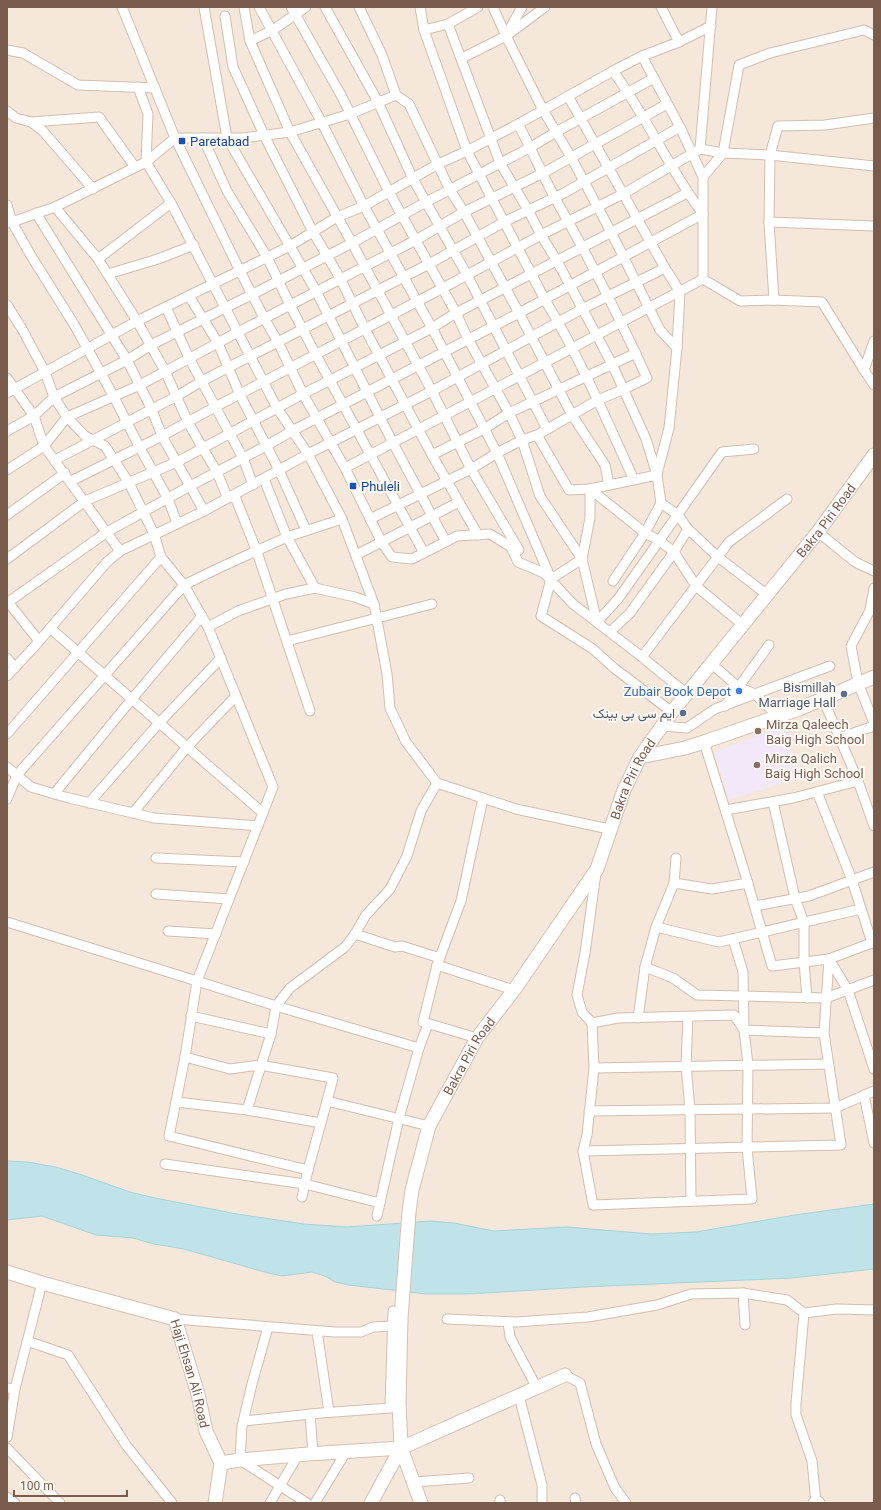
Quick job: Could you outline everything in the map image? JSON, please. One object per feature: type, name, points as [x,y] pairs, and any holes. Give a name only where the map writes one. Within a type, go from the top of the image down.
[{"type":"street","points":[[122,7],[175,138],[240,271],[278,342],[316,419],[345,468],[382,543],[392,558],[412,559],[457,536],[490,534],[512,547],[518,562],[544,573],[573,604],[598,622],[687,694]]},
{"type":"street","points":[[204,7],[227,138],[316,291],[393,443],[446,542]]},
{"type":"street","points":[[244,7],[250,41],[290,132],[432,391],[471,469],[528,567]]},
{"type":"street","points":[[259,7],[322,123],[364,206],[432,328],[497,453],[551,580],[541,616],[593,649],[614,668],[672,712]]},
{"type":"street","points":[[250,41],[272,30],[293,11],[306,7]]},
{"type":"street","points":[[325,7],[378,102],[413,179],[494,325],[547,429]]},
{"type":"street","points":[[359,7],[382,55],[396,95],[408,104],[450,190],[464,212],[532,336],[572,415],[605,465],[610,485]]},
{"type":"street","points":[[420,7],[424,30],[467,151],[572,348],[598,400],[634,480]]},
{"type":"street","points":[[424,30],[448,24],[478,7]]},
{"type":"street","points":[[493,7],[543,110],[571,157],[611,232],[660,330],[677,348]]},
{"type":"street","points":[[506,36],[522,7]]},
{"type":"street","points":[[462,58],[506,36],[545,7]]},
{"type":"street","points":[[661,7],[679,42]]},
{"type":"street","points":[[696,151],[712,7]]},
{"type":"street","points":[[293,11],[341,95],[389,192],[443,288],[481,364],[509,413],[522,440],[540,496],[582,559],[598,622]]},
{"type":"street","points":[[225,16],[233,67],[264,135],[313,232],[340,278],[365,329],[407,404],[432,455],[478,535]]},
{"type":"street","points":[[448,24],[500,163],[570,284],[612,364],[646,439],[657,475],[661,503],[645,534],[613,581]]},
{"type":"street","points":[[11,391],[137,321],[290,246],[337,217],[364,206],[438,164],[467,151],[518,124],[613,71],[642,56],[679,42],[711,26]]},
{"type":"street","points":[[703,177],[723,153],[739,65],[770,52],[864,30],[874,35]]},
{"type":"street","points":[[7,50],[23,53],[78,85],[155,88]]},
{"type":"street","points":[[642,56],[680,127],[696,151],[703,177],[703,279]]},
{"type":"street","points":[[613,71],[644,117],[687,193],[703,214]]},
{"type":"street","points":[[7,432],[34,416],[54,397],[100,372],[126,360],[151,345],[352,243],[531,147],[654,78]]},
{"type":"street","points":[[138,87],[148,114],[146,162],[172,203],[194,244],[277,408],[308,454],[342,519],[374,604],[387,674],[390,708],[406,742],[437,783],[516,809],[609,829]]},
{"type":"street","points":[[10,222],[55,207],[93,189],[146,162],[175,138],[242,138],[290,132],[350,114],[396,95]]},
{"type":"street","points":[[568,96],[650,243],[680,292],[677,348],[669,428],[657,475]]},
{"type":"street","points":[[7,470],[44,446],[67,417],[140,385],[340,278],[365,267],[416,240],[464,212],[543,173],[667,104]]},
{"type":"street","points":[[7,112],[16,118],[31,122],[99,117],[135,167]]},
{"type":"street","points":[[774,300],[770,222],[770,156],[778,126],[824,125],[874,118]]},
{"type":"street","points":[[31,122],[43,131],[93,189]]},
{"type":"street","points":[[370,519],[397,504],[471,469],[522,440],[537,435],[598,400],[624,390],[647,378],[621,322],[518,124]]},
{"type":"street","points":[[55,460],[152,410],[202,381],[429,264],[504,222],[555,197],[680,127]]},
{"type":"street","points":[[203,138],[227,191],[268,257],[278,281],[304,328],[316,355],[424,553]]},
{"type":"street","points":[[71,482],[140,448],[541,235],[623,194],[696,151],[770,156],[874,166]]},
{"type":"street","points":[[7,559],[85,501],[177,462],[303,394],[380,356],[405,341],[432,328],[456,312],[480,301],[687,193]]},
{"type":"street","points":[[98,259],[172,203]]},
{"type":"street","points":[[7,205],[10,222],[88,349],[168,499],[177,523]]},
{"type":"street","points":[[55,207],[98,259],[108,274],[165,371],[188,422],[217,472],[226,494],[236,499],[257,552],[310,711]]},
{"type":"street","points":[[36,213],[126,360],[152,410],[162,436],[204,511]]},
{"type":"street","points":[[39,641],[8,603],[107,532],[292,431],[519,313],[570,284],[703,214]]},
{"type":"street","points":[[770,222],[874,226]]},
{"type":"street","points":[[108,274],[158,259],[194,244]]},
{"type":"street","points":[[7,676],[107,562],[120,551],[204,511],[308,454],[358,430],[432,391],[506,349],[607,296],[665,268]]},
{"type":"street","points":[[345,468],[445,417],[596,334],[650,308],[703,279]]},
{"type":"street","points":[[703,279],[740,301],[774,300],[822,302],[874,385]]},
{"type":"street","points":[[189,296],[218,343],[240,395],[279,470],[306,530]]},
{"type":"street","points":[[7,305],[22,329],[45,372],[54,397],[67,417],[84,436],[105,446],[129,483],[154,534],[161,557],[184,585],[208,627],[273,787],[197,981],[185,1057],[169,1136],[308,1170]]},
{"type":"street","points":[[166,307],[189,358],[243,458],[253,484]]},
{"type":"street","points":[[864,370],[874,341]]},
{"type":"street","points":[[432,455],[484,429],[509,413],[636,353]]},
{"type":"street","points":[[7,378],[11,391],[34,416],[44,446],[120,551]]},
{"type":"street","points":[[537,435],[569,490],[590,489],[657,475]]},
{"type":"street","points":[[598,622],[618,599],[722,452],[754,448]]},
{"type":"street","name":"Bakra Piri Road","points":[[401,1448],[399,1402],[402,1301],[409,1212],[412,1190],[429,1126],[477,1038],[514,990],[596,869],[624,790],[640,757],[672,712],[712,664],[766,594],[818,532],[874,455]]},
{"type":"street","points":[[7,515],[65,473]]},
{"type":"street","points":[[264,479],[287,537],[315,588]]},
{"type":"street","points":[[590,489],[645,534],[660,541],[674,552],[696,586],[743,625]]},
{"type":"street","points":[[551,580],[582,559],[590,518],[590,489]]},
{"type":"street","points":[[642,657],[729,542],[787,499]]},
{"type":"street","points":[[356,555],[382,543],[459,502]]},
{"type":"street","points":[[661,503],[678,515],[688,529],[718,557],[766,594]]},
{"type":"street","points":[[7,799],[17,775],[184,585],[287,537],[342,519]]},
{"type":"street","points":[[610,632],[630,613],[674,552],[688,529]]},
{"type":"street","points":[[818,532],[855,562],[874,571]]},
{"type":"street","points":[[7,734],[161,557]]},
{"type":"street","points":[[208,627],[238,611],[273,598],[315,588],[355,597],[374,604]]},
{"type":"street","points":[[874,588],[870,610],[851,646],[858,683],[874,723]]},
{"type":"street","points":[[287,641],[432,604]]},
{"type":"street","points":[[54,794],[202,616]]},
{"type":"street","points":[[50,628],[263,813]]},
{"type":"street","points":[[725,706],[769,645]]},
{"type":"street","points":[[7,658],[15,668]]},
{"type":"street","points":[[89,803],[159,723],[221,658]]},
{"type":"street","points":[[712,664],[738,687],[755,694],[778,716]]},
{"type":"street","points":[[662,726],[687,728],[715,709],[830,666]]},
{"type":"street","points":[[640,757],[685,748],[704,742],[823,699],[874,677]]},
{"type":"street","points":[[133,813],[187,747],[236,696]]},
{"type":"street","points":[[823,699],[858,781],[874,826]]},
{"type":"street","points":[[839,738],[874,726]]},
{"type":"street","points":[[704,742],[726,810],[772,966],[829,959],[873,942],[852,880],[817,792]]},
{"type":"street","points":[[7,767],[31,787],[89,803],[154,818],[258,826]]},
{"type":"street","points":[[726,810],[773,802],[858,781]]},
{"type":"street","points":[[247,1110],[270,1034],[276,1006],[290,988],[345,947],[355,934],[366,915],[390,888],[408,856],[422,811],[437,783]]},
{"type":"street","points":[[477,1038],[423,1022],[439,962],[461,901],[483,798]]},
{"type":"street","points":[[773,802],[795,898],[804,923],[804,962],[807,998]]},
{"type":"street","points":[[156,858],[244,862]]},
{"type":"street","points":[[638,1018],[644,967],[656,927],[674,883],[676,858]]},
{"type":"street","points":[[596,869],[586,953],[577,995],[582,1012],[592,1023],[594,1068],[587,1135],[583,1151],[593,1205],[752,1199],[747,1148],[748,1065],[744,1030],[743,972],[733,939]]},
{"type":"street","points":[[755,906],[809,896],[874,872]]},
{"type":"street","points":[[674,883],[712,889],[748,883]]},
{"type":"street","points":[[156,894],[229,899]]},
{"type":"street","points":[[656,927],[719,942],[861,909]]},
{"type":"street","points":[[7,922],[276,1006],[419,1048]]},
{"type":"street","points":[[168,931],[216,934]]},
{"type":"street","points":[[355,934],[395,947],[402,946],[439,962],[514,990]]},
{"type":"street","points":[[829,959],[848,990],[874,1069]]},
{"type":"street","points":[[583,1151],[841,1145],[824,1033],[829,959]]},
{"type":"street","points":[[644,967],[673,978],[696,995],[826,998],[874,980]]},
{"type":"street","points":[[592,1023],[618,1018],[734,1015],[744,1030]]},
{"type":"street","points":[[191,1016],[270,1034]]},
{"type":"street","points":[[688,1017],[686,1066],[690,1110],[691,1201]]},
{"type":"street","points":[[377,1216],[399,1118],[419,1048],[428,1024]]},
{"type":"street","points":[[744,1030],[824,1033]]},
{"type":"street","points":[[185,1057],[230,1069],[260,1065],[333,1078],[302,1197]]},
{"type":"street","points":[[594,1068],[828,1064]]},
{"type":"street","points":[[590,1111],[835,1108],[874,1091]]},
{"type":"street","points":[[864,1095],[874,1143]]},
{"type":"street","points":[[327,1101],[429,1126]]},
{"type":"street","points":[[176,1102],[247,1110],[321,1123]]},
{"type":"street","points":[[165,1164],[305,1184],[380,1203]]},
{"type":"street","name":"Haji Ehsan Ali Road","points":[[7,1272],[175,1319],[198,1394],[206,1431],[221,1463]]},
{"type":"street","points":[[7,1437],[11,1389],[27,1341],[42,1283]]},
{"type":"street","points":[[743,1293],[745,1325]]},
{"type":"street","points":[[447,1319],[508,1322],[588,1317],[657,1305],[691,1294],[743,1293],[787,1300],[804,1313],[836,1309],[874,1310]]},
{"type":"street","points":[[244,1421],[328,1412],[390,1408],[393,1311]]},
{"type":"street","points":[[804,1313],[796,1415],[812,1461],[816,1503]]},
{"type":"street","points":[[175,1319],[335,1332],[361,1332],[373,1327],[392,1326]]},
{"type":"street","points":[[508,1322],[510,1338],[537,1388]]},
{"type":"street","points":[[240,1460],[244,1421],[252,1384],[268,1327]]},
{"type":"street","points":[[317,1331],[328,1412]]},
{"type":"street","points":[[27,1341],[68,1355],[126,1445],[172,1503]]},
{"type":"street","points":[[215,1503],[221,1463],[298,1455],[401,1448],[565,1375],[580,1383],[596,1444],[615,1488],[619,1503]]},
{"type":"street","points":[[519,1396],[542,1485],[542,1503]]},
{"type":"street","points":[[310,1414],[313,1454]]},
{"type":"street","points":[[7,1448],[60,1503]]},
{"type":"street","points":[[401,1448],[421,1503]]},
{"type":"street","points":[[371,1503],[401,1448]]},
{"type":"street","points":[[315,1503],[346,1452]]},
{"type":"street","points":[[270,1503],[298,1455]]},
{"type":"street","points":[[240,1460],[307,1503]]},
{"type":"street","points":[[414,1482],[469,1478]]},
{"type":"street","points":[[615,1488],[626,1503]]},
{"type":"street","points":[[7,1497],[15,1503]]},
{"type":"shaded area","points":[[7,7],[874,7],[874,1503],[7,1503]]},
{"type":"shaded area","name":"Mirza Qalich Baig High School","points":[[784,726],[800,777],[729,800],[715,752]]},
{"type":"water","points":[[7,1161],[28,1162],[56,1167],[130,1192],[237,1214],[304,1224],[347,1227],[431,1221],[454,1223],[494,1231],[567,1227],[651,1234],[696,1232],[795,1215],[874,1204],[874,1269],[792,1278],[584,1287],[468,1294],[426,1294],[349,1285],[335,1282],[325,1276],[312,1272],[282,1276],[184,1249],[154,1244],[133,1238],[96,1235],[42,1216],[7,1220]]},
{"type":"place","name":"Paretabad","points":[[182,141]]},
{"type":"place","name":"Phuleli","points":[[353,486]]},
{"type":"place","name":"Zubair Book Depot","points":[[739,691]]},
{"type":"place","name":"Bismillah Marriage Hall","points":[[844,694]]},
{"type":"place","name":"ایم سی بی بینک","points":[[683,713]]},
{"type":"place","name":"Mirza Qaleech Baig High School","points":[[758,731]]},
{"type":"place","name":"Mirza Qalich Baig High School","points":[[757,765]]}]
